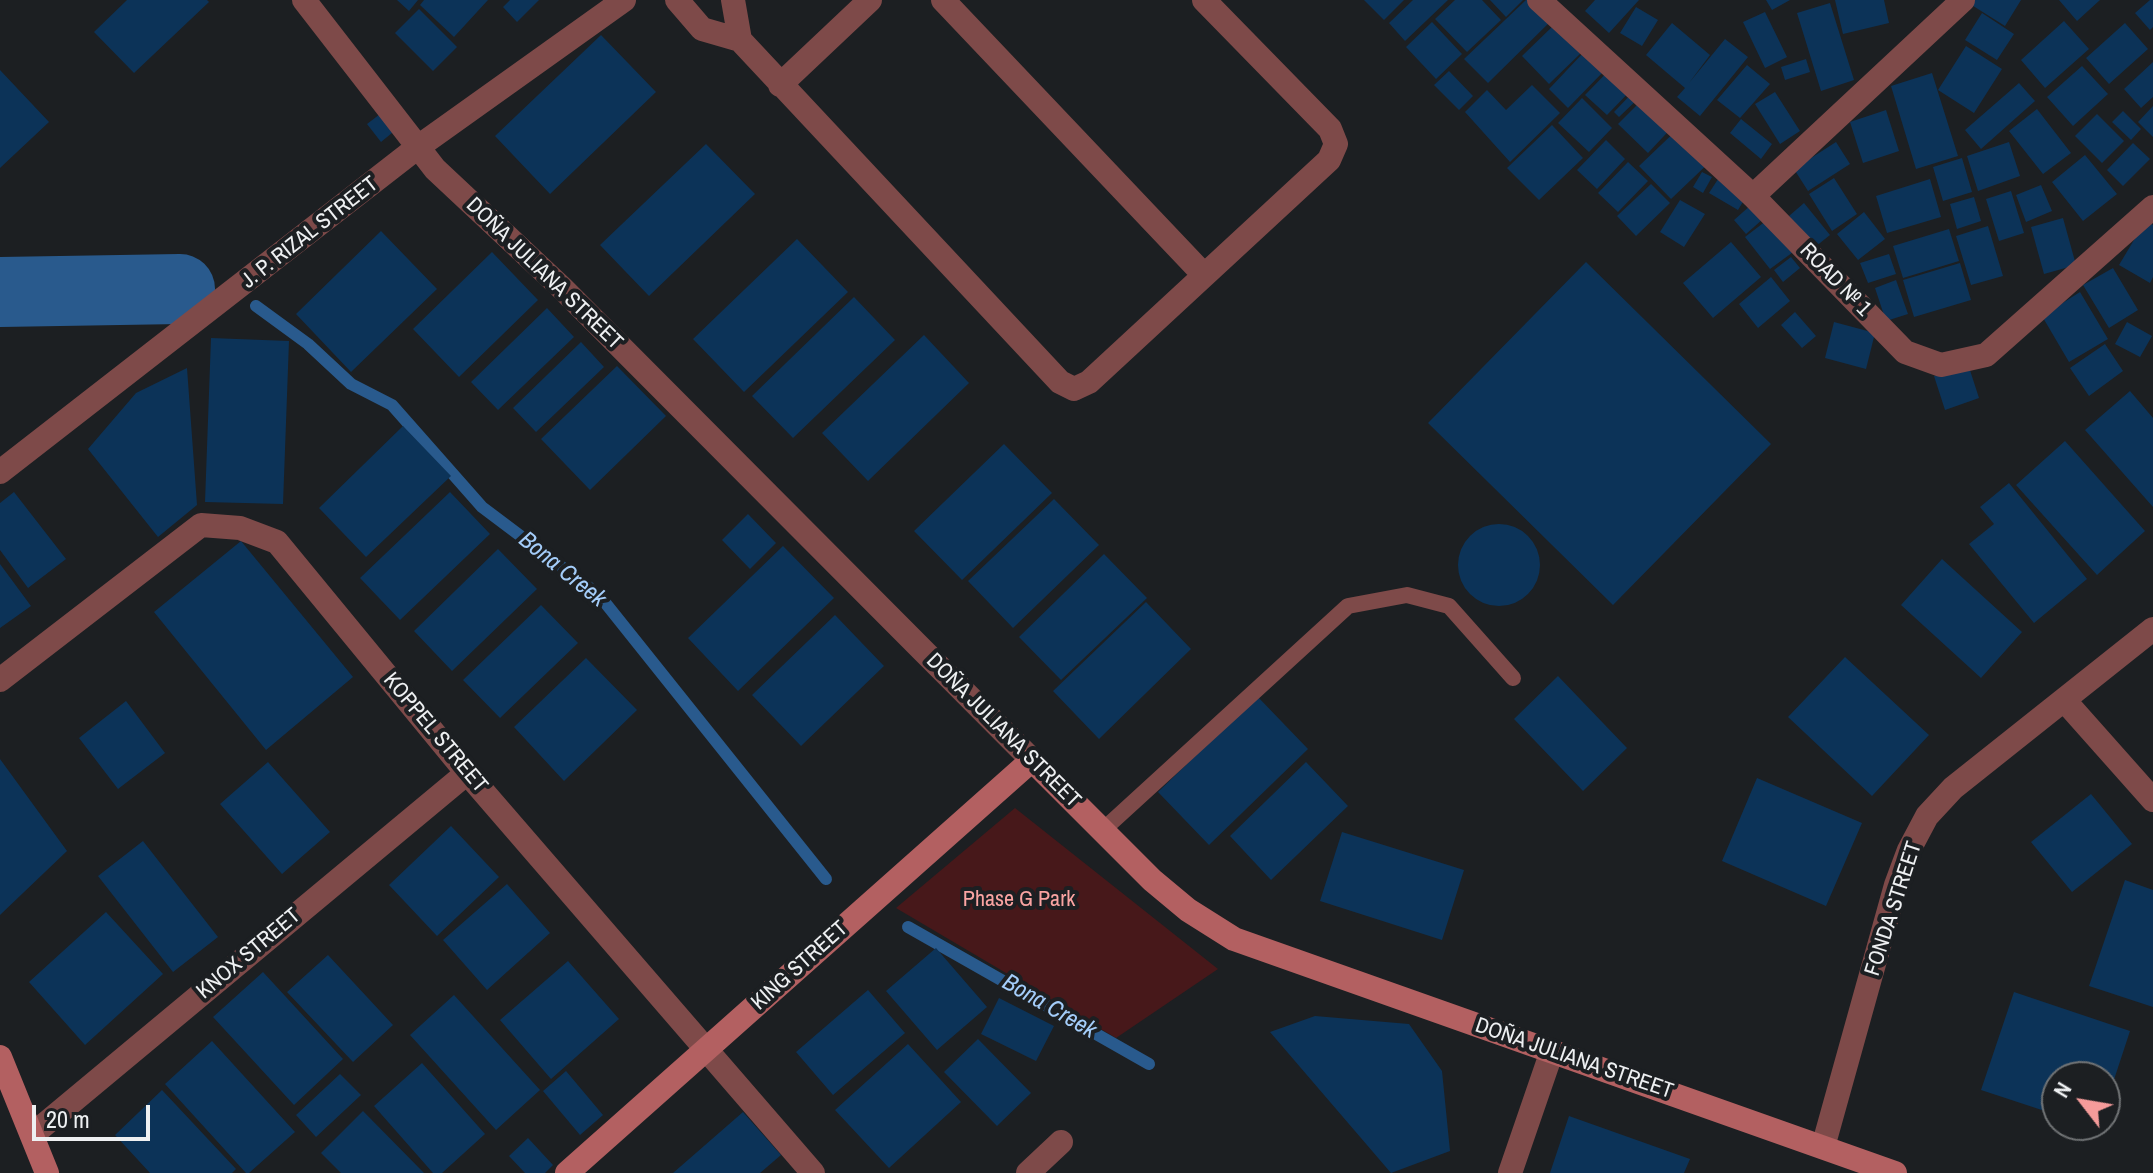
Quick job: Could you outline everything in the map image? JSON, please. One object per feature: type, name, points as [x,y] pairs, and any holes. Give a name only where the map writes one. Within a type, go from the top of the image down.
[{"type":"street","name":"DOÑA JULIANA STREET","points":[[304,0],[435,169],[562,288],[1152,880],[1188,910],[1234,939],[1895,1173]]},
{"type":"street","name":"J. P. RIZAL STREET","points":[[0,472],[418,147],[624,0]]},
{"type":"street","points":[[677,0],[702,29],[740,40]]},
{"type":"street","points":[[733,0],[740,40],[1060,382],[1074,389],[1089,382],[1329,160],[1336,144],[1330,129],[1204,0]]},
{"type":"street","points":[[780,85],[870,0]]},
{"type":"street","points":[[943,0],[1204,275]]},
{"type":"street","name":"ROAD № 1","points":[[1539,0],[1753,196],[1905,352],[1941,365],[1986,355],[2153,207]]},
{"type":"street","points":[[1753,196],[1963,0]]},
{"type":"street","name":"KOPPEL STREET","points":[[0,680],[201,525],[240,528],[277,542],[467,773],[813,1173]]},
{"type":"street","name":"FONDA STREET","points":[[1823,1147],[1896,885],[1909,850],[1927,816],[1953,788],[2153,629]]},
{"type":"street","points":[[2065,701],[2153,800]]},
{"type":"street","name":"KING STREET","points":[[567,1173],[1032,760]]},
{"type":"street","name":"KNOX STREET","points":[[32,1135],[467,773]]},
{"type":"street","points":[[1510,1173],[1552,1051]]},
{"type":"street","points":[[0,1057],[47,1173]]},
{"type":"street","points":[[1028,1173],[1061,1142]]},
{"type":"lane","points":[[1103,830],[1348,606],[1407,595],[1449,606],[1513,678]]},
{"type":"green space","name":"Phase G Park","points":[[1015,808],[1218,969],[1116,1038],[896,908]]},
{"type":"building","points":[[127,0],[209,2],[134,73],[94,32]]},
{"type":"building","points":[[397,0],[418,0],[409,11]]},
{"type":"building","points":[[424,0],[488,0],[454,37],[420,5]]},
{"type":"building","points":[[510,0],[539,0],[517,22],[503,7]]},
{"type":"building","points":[[1364,0],[1404,0],[1384,20]]},
{"type":"building","points":[[1413,0],[1448,0],[1405,41],[1389,23]]},
{"type":"building","points":[[1455,0],[1482,0],[1501,20],[1467,52],[1435,19]]},
{"type":"building","points":[[1490,0],[1523,0],[1506,17]]},
{"type":"building","points":[[1526,0],[1539,0],[1555,17],[1488,83],[1464,59]]},
{"type":"building","points":[[1595,0],[1639,0],[1609,33],[1585,11]]},
{"type":"building","points":[[1766,0],[1790,0],[1772,10]]},
{"type":"building","points":[[1835,0],[1884,0],[1889,23],[1843,34]]},
{"type":"building","points":[[1973,0],[2021,0],[2005,26],[1970,4]]},
{"type":"building","points":[[2059,0],[2100,0],[2077,21]]},
{"type":"building","points":[[2153,0],[2153,27],[2150,30],[2135,13]]},
{"type":"building","points":[[1830,3],[1854,80],[1821,91],[1797,13]]},
{"type":"building","points":[[1636,7],[1658,20],[1642,46],[1620,33]]},
{"type":"building","points":[[419,9],[457,47],[433,71],[395,33]]},
{"type":"building","points":[[1765,12],[1787,57],[1765,68],[1743,22]]},
{"type":"building","points":[[1982,13],[2014,34],[1997,60],[1965,40]]},
{"type":"building","points":[[2064,21],[2089,49],[2045,88],[2021,60]]},
{"type":"building","points":[[1432,22],[1462,54],[1436,79],[1406,47]]},
{"type":"building","points":[[1672,23],[1710,55],[1689,83],[1725,39],[1748,57],[1700,116],[1677,97],[1685,88],[1646,55]]},
{"type":"building","points":[[2125,23],[2148,49],[2109,84],[2086,58]]},
{"type":"building","points":[[1555,24],[1583,51],[1549,84],[1522,56]]},
{"type":"building","points":[[601,35],[656,92],[550,194],[495,136]]},
{"type":"building","points":[[1966,46],[2002,69],[1974,113],[1938,90]]},
{"type":"building","points":[[1584,52],[1604,71],[1568,108],[1549,89]]},
{"type":"building","points":[[1806,59],[1810,72],[1785,80],[1781,67]]},
{"type":"building","points":[[2153,62],[2153,97],[2141,108],[2124,89]]},
{"type":"building","points":[[1616,63],[1637,84],[1607,115],[1585,95]]},
{"type":"building","points":[[1747,65],[1770,84],[1740,118],[1717,100]]},
{"type":"building","points":[[2082,66],[2108,94],[2073,126],[2047,97]]},
{"type":"building","points":[[0,70],[49,122],[0,168]]},
{"type":"building","points":[[1449,71],[1473,96],[1459,110],[1434,85]]},
{"type":"building","points":[[1932,73],[1958,156],[1916,169],[1891,86]]},
{"type":"building","points":[[2019,83],[2035,101],[1981,149],[1965,130]]},
{"type":"building","points":[[1532,85],[1560,113],[1510,162],[1465,112],[1487,90],[1506,110]]},
{"type":"building","points":[[1636,89],[1642,95],[1619,117],[1614,112]]},
{"type":"building","points":[[1775,92],[1800,131],[1780,144],[1755,104]]},
{"type":"building","points":[[1649,93],[1678,121],[1648,153],[1618,124]]},
{"type":"building","points":[[1582,98],[1612,128],[1589,152],[1558,123]]},
{"type":"building","points":[[2153,106],[2153,137],[2138,122]]},
{"type":"building","points":[[2037,109],[2071,153],[2043,174],[2009,131]]},
{"type":"building","points":[[1886,110],[1899,151],[1863,163],[1850,122]]},
{"type":"building","points":[[384,111],[398,128],[381,142],[367,124]]},
{"type":"building","points":[[2123,111],[2141,129],[2131,140],[2112,122]]},
{"type":"building","points":[[2097,114],[2124,141],[2102,163],[2075,136]]},
{"type":"building","points":[[1741,119],[1772,144],[1761,159],[1730,133]]},
{"type":"building","points":[[1683,124],[1715,157],[1671,199],[1639,166]]},
{"type":"building","points":[[1552,125],[1583,158],[1539,200],[1507,168]]},
{"type":"building","points":[[1606,140],[1625,159],[1597,189],[1577,170]]},
{"type":"building","points":[[1836,142],[1850,164],[1808,191],[1794,169]]},
{"type":"building","points":[[2009,142],[2020,176],[1978,191],[1967,156]]},
{"type":"building","points":[[2133,143],[2150,159],[2123,186],[2107,170]]},
{"type":"building","points":[[706,144],[755,194],[649,296],[600,245]]},
{"type":"building","points":[[2085,155],[2117,194],[2083,221],[2052,182]]},
{"type":"building","points":[[1962,158],[1972,192],[1943,201],[1933,167]]},
{"type":"building","points":[[1628,162],[1648,181],[1618,212],[1598,193]]},
{"type":"building","points":[[1702,172],[1712,177],[1703,193],[1693,187]]},
{"type":"building","points":[[1722,173],[1750,190],[1738,210],[1709,193]]},
{"type":"building","points":[[1834,178],[1857,214],[1832,231],[1809,194]]},
{"type":"building","points":[[1930,179],[1941,217],[1887,233],[1876,196]]},
{"type":"building","points":[[1651,184],[1670,203],[1636,236],[1617,216]]},
{"type":"building","points":[[2041,185],[2052,211],[2026,222],[2016,195]]},
{"type":"building","points":[[2011,191],[2024,233],[1999,241],[1986,199]]},
{"type":"building","points":[[1760,197],[1772,211],[1746,234],[1734,220]]},
{"type":"building","points":[[1974,197],[1981,221],[1957,229],[1950,204]]},
{"type":"building","points":[[1680,200],[1705,214],[1684,247],[1660,232]]},
{"type":"building","points":[[1804,203],[1830,235],[1815,247],[1789,216]]},
{"type":"building","points":[[1864,212],[1885,239],[1858,260],[1837,234]]},
{"type":"building","points":[[1775,214],[1800,247],[1770,269],[1745,237]]},
{"type":"building","points":[[2063,218],[2076,265],[2044,274],[2031,227]]},
{"type":"building","points":[[2146,220],[2153,225],[2153,277],[2150,283],[2119,265]]},
{"type":"building","points":[[1988,226],[2003,276],[1971,285],[1956,236]]},
{"type":"building","points":[[1949,229],[1959,261],[1903,278],[1893,246]]},
{"type":"building","points":[[381,231],[437,289],[351,372],[296,314]]},
{"type":"building","points":[[797,239],[848,292],[744,392],[693,339]]},
{"type":"building","points":[[1731,242],[1761,277],[1713,318],[1683,283]]},
{"type":"building","points":[[492,252],[538,300],[459,377],[413,329]]},
{"type":"building","points":[[1889,254],[1896,274],[1868,283],[1860,263]]},
{"type":"building","points":[[1791,257],[1800,268],[1783,282],[1774,270]]},
{"type":"building","points":[[1586,262],[1771,444],[1613,605],[1428,423]]},
{"type":"building","points":[[1960,263],[1971,300],[1914,317],[1903,280]]},
{"type":"building","points":[[2113,268],[2138,310],[2109,328],[2083,285]]},
{"type":"building","points":[[1771,277],[1790,301],[1758,328],[1739,304]]},
{"type":"building","points":[[1896,280],[1908,314],[1886,321],[1875,288]]},
{"type":"building","points":[[2080,292],[2108,339],[2069,362],[2042,316]]},
{"type":"building","points":[[854,297],[895,340],[793,438],[752,396]]},
{"type":"building","points":[[547,308],[574,337],[498,410],[471,382]]},
{"type":"building","points":[[1795,312],[1816,336],[1802,348],[1781,325]]},
{"type":"building","points":[[1834,322],[1875,333],[1866,369],[1825,358]]},
{"type":"building","points":[[2127,322],[2152,336],[2140,357],[2115,344]]},
{"type":"building","points":[[924,335],[969,383],[868,481],[822,433]]},
{"type":"building","points":[[211,338],[289,341],[283,504],[205,502]]},
{"type":"building","points":[[581,342],[604,367],[536,432],[513,408]]},
{"type":"building","points":[[2105,344],[2123,371],[2089,396],[2070,368]]},
{"type":"building","points":[[1968,364],[1979,398],[1945,410],[1934,376]]},
{"type":"building","points":[[617,366],[666,416],[590,490],[541,439]]},
{"type":"building","points":[[187,368],[197,505],[158,537],[88,449],[136,393]]},
{"type":"building","points":[[2130,391],[2153,418],[2153,507],[2085,430]]},
{"type":"building","points":[[403,426],[451,476],[366,557],[319,508]]},
{"type":"building","points":[[2065,441],[2145,531],[2097,575],[2016,485]]},
{"type":"building","points":[[1004,444],[1052,493],[962,580],[914,531]]},
{"type":"building","points":[[2009,483],[2087,579],[2034,623],[1969,544],[1994,524],[1980,507]]},
{"type":"building","points":[[14,492],[66,559],[28,588],[0,550],[0,503]]},
{"type":"building","points":[[450,492],[490,534],[400,620],[360,578]]},
{"type":"building","points":[[1054,499],[1099,545],[1013,628],[968,581]]},
{"type":"building","points":[[748,514],[776,543],[750,569],[722,540]]},
{"type":"building","points":[[1499,524],[1515,527],[1528,536],[1537,549],[1540,565],[1537,581],[1528,594],[1515,603],[1499,606],[1483,603],[1470,594],[1461,581],[1458,565],[1461,549],[1470,536],[1483,527]]},
{"type":"building","points":[[241,541],[353,677],[266,750],[154,612]]},
{"type":"building","points":[[783,546],[834,598],[738,691],[688,638]]},
{"type":"building","points":[[498,549],[537,589],[452,671],[414,631]]},
{"type":"building","points":[[1104,554],[1147,598],[1061,680],[1019,637]]},
{"type":"building","points":[[1942,559],[2022,632],[1981,678],[1901,605]]},
{"type":"building","points":[[0,564],[31,606],[0,628]]},
{"type":"building","points":[[1146,602],[1191,649],[1099,739],[1053,691]]},
{"type":"building","points":[[541,605],[578,643],[500,718],[463,680]]},
{"type":"building","points":[[835,615],[884,666],[801,746],[752,695]]},
{"type":"building","points":[[1845,657],[1929,735],[1872,796],[1788,717]]},
{"type":"building","points":[[586,658],[637,710],[564,781],[514,727]]},
{"type":"building","points":[[1558,676],[1627,748],[1583,791],[1514,719]]},
{"type":"building","points":[[1257,696],[1308,749],[1209,845],[1158,792]]},
{"type":"building","points":[[126,701],[165,753],[118,789],[79,738]]},
{"type":"building","points":[[0,759],[67,851],[0,915]]},
{"type":"building","points":[[268,762],[330,832],[282,874],[220,804]]},
{"type":"building","points":[[1306,762],[1348,806],[1271,880],[1230,836]]},
{"type":"building","points":[[1757,778],[1862,823],[1826,906],[1722,861]]},
{"type":"building","points":[[2091,794],[2132,844],[2072,892],[2031,842]]},
{"type":"building","points":[[451,826],[499,877],[437,936],[389,885]]},
{"type":"building","points":[[1342,832],[1464,870],[1442,940],[1320,901]]},
{"type":"building","points":[[143,841],[218,937],[173,972],[98,876]]},
{"type":"building","points":[[2125,880],[2153,890],[2153,1007],[2089,986]]},
{"type":"building","points":[[507,884],[550,933],[487,990],[443,940]]},
{"type":"building","points":[[106,912],[163,974],[85,1045],[29,982]]},
{"type":"building","points":[[936,948],[987,1007],[937,1050],[886,991]]},
{"type":"building","points":[[328,955],[393,1025],[353,1062],[287,992]]},
{"type":"building","points":[[568,961],[619,1019],[551,1079],[500,1020]]},
{"type":"building","points":[[263,972],[343,1059],[294,1105],[213,1017]]},
{"type":"building","points":[[868,990],[905,1033],[833,1095],[796,1052]]},
{"type":"building","points":[[2014,992],[2130,1031],[2120,1061],[2041,1061],[2041,1110],[1981,1090]]},
{"type":"building","points":[[454,995],[540,1090],[496,1130],[410,1035]]},
{"type":"building","points":[[999,998],[1054,1026],[1036,1061],[981,1034]]},
{"type":"building","points":[[1315,1016],[1409,1024],[1442,1071],[1450,1151],[1391,1173],[1270,1032]]},
{"type":"building","points":[[978,1039],[1031,1093],[997,1126],[944,1072]]},
{"type":"building","points":[[212,1041],[295,1132],[249,1173],[165,1084]]},
{"type":"building","points":[[908,1044],[961,1102],[889,1168],[835,1110]]},
{"type":"building","points":[[422,1063],[485,1134],[442,1173],[433,1173],[374,1106]]},
{"type":"building","points":[[566,1071],[603,1115],[580,1135],[543,1091]]},
{"type":"building","points":[[340,1074],[361,1095],[316,1137],[296,1115]]},
{"type":"building","points":[[162,1090],[236,1169],[232,1173],[150,1173],[115,1135]]},
{"type":"building","points":[[363,1111],[424,1173],[341,1173],[321,1153]]},
{"type":"building","points":[[743,1112],[781,1155],[760,1173],[673,1173]]},
{"type":"building","points":[[1569,1116],[1690,1159],[1684,1173],[1550,1173]]},
{"type":"building","points":[[528,1138],[553,1165],[545,1173],[525,1173],[509,1156]]},
{"type":"waterway","name":"Bona Creek","points":[[0,292],[180,289]]},
{"type":"waterway","name":"Bona Creek","points":[[256,306],[308,344],[351,384],[392,405],[482,507],[599,595],[826,879]]},
{"type":"waterway","name":"Bona Creek","points":[[908,927],[1149,1064]]}]
